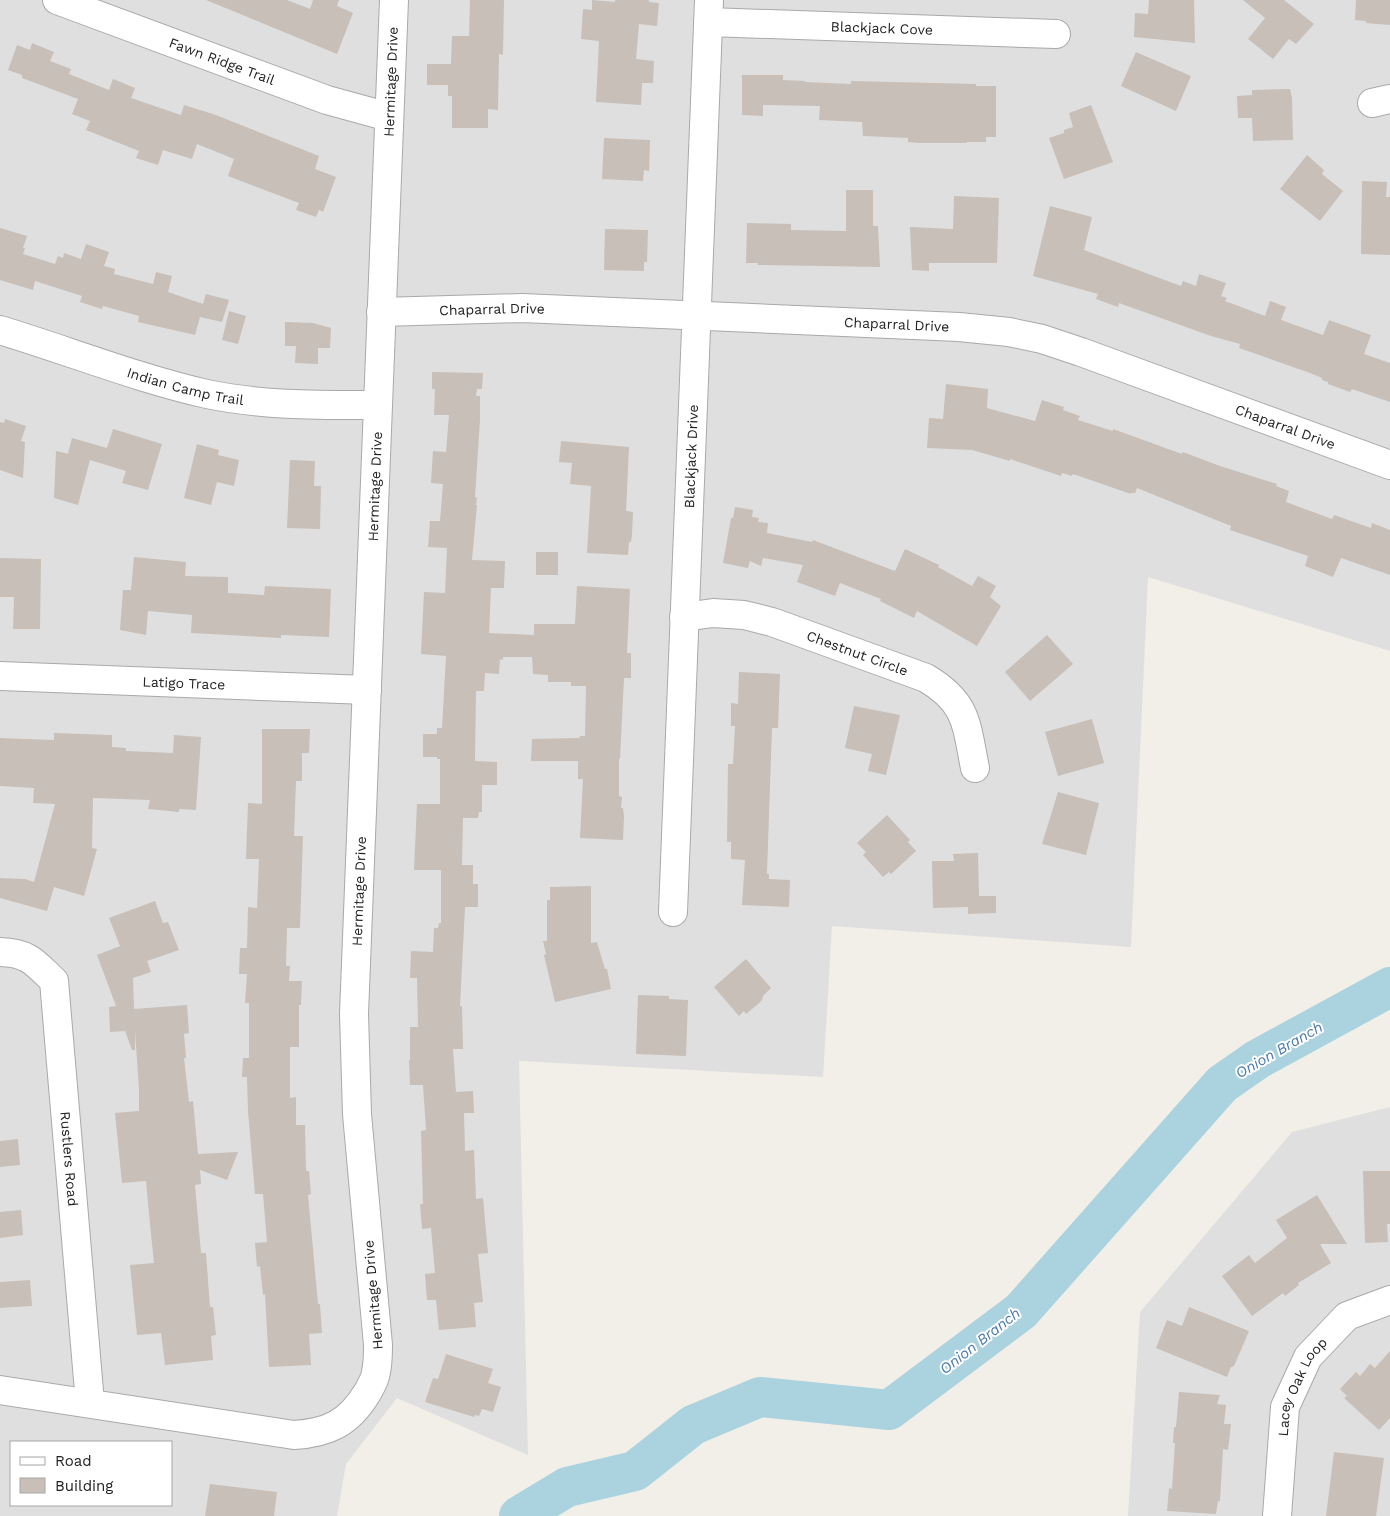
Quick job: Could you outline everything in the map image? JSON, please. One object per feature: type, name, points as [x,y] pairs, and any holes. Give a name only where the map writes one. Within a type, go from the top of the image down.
[{"type":"street","name":"Fawn Ridge Trail","points":[[57,0],[327,100],[389,117]]},
{"type":"street","name":"Hermitage Drive","points":[[0,1390],[303,1435],[332,1428],[351,1415],[373,1383],[378,1362],[378,1345],[357,1114],[354,1014],[394,0]]},
{"type":"street","name":"Blackjack Cove","points":[[708,11],[1056,34]]},
{"type":"street","name":"Blackjack Drive","points":[[673,912],[708,11]]},
{"type":"street","name":"Chaparral Drive","points":[[381,312],[522,308],[959,327],[1017,334],[1042,339],[1081,352],[1390,465]]},
{"type":"street","name":"Indian Camp Trail","points":[[0,330],[171,385],[208,394],[246,401],[284,404],[378,405]]},
{"type":"street","name":"Chestnut Circle","points":[[684,617],[713,613],[762,620],[926,678],[940,687],[956,702],[966,720],[975,768]]},
{"type":"street","name":"Latigo Trace","points":[[0,676],[367,690]]},
{"type":"street","name":"Rustlers Road","points":[[0,952],[11,952],[28,957],[54,980],[90,1403]]},
{"type":"street","name":"Lacey Oak Loop","points":[[1277,1516],[1285,1407],[1308,1357],[1347,1316],[1390,1300]]},
{"type":"shaded area","points":[[0,0],[1390,0],[1390,651],[1148,577],[1131,947],[832,926],[823,1077],[519,1061],[528,1455],[397,1398],[346,1464],[337,1516],[0,1516]]},
{"type":"shaded area","points":[[1390,1107],[1390,1516],[1128,1516],[1140,1312],[1292,1132]]},
{"type":"building","points":[[206,0],[287,0],[310,9],[313,0],[339,0],[337,6],[353,13],[337,54]]},
{"type":"building","points":[[470,0],[504,0],[503,55],[499,54],[498,110],[488,109],[488,128],[452,128],[452,96],[448,96],[448,85],[427,85],[427,64],[451,64],[452,36],[469,36]]},
{"type":"building","points":[[592,0],[615,2],[615,0],[649,0],[649,2],[659,3],[657,26],[639,24],[636,59],[654,61],[653,83],[642,83],[641,105],[596,102],[599,41],[581,39],[583,9],[592,10]]},
{"type":"building","points":[[1149,0],[1194,0],[1195,43],[1134,37],[1135,13],[1148,14]]},
{"type":"building","points":[[1243,0],[1284,0],[1314,24],[1296,44],[1289,39],[1273,59],[1248,39],[1265,18]]},
{"type":"building","points":[[1356,0],[1390,0],[1390,25],[1355,20]]},
{"type":"building","points":[[32,43],[54,52],[50,61],[71,69],[69,74],[109,90],[113,79],[135,88],[131,98],[181,115],[184,105],[216,115],[319,156],[315,169],[336,177],[323,212],[319,210],[316,217],[296,210],[299,203],[228,176],[234,159],[197,144],[192,159],[163,150],[158,165],[136,158],[139,151],[86,130],[90,121],[72,114],[78,99],[22,78],[22,75],[8,70],[17,45],[30,50]]},
{"type":"building","points":[[1136,52],[1191,76],[1176,111],[1121,86]]},
{"type":"building","points":[[742,75],[783,75],[783,80],[851,84],[851,81],[996,86],[996,137],[986,137],[986,142],[918,143],[908,142],[908,138],[863,136],[862,122],[819,120],[820,106],[763,105],[763,116],[742,115]]},
{"type":"building","points":[[1290,89],[1293,140],[1253,141],[1252,118],[1238,118],[1237,96],[1252,95],[1252,90]]},
{"type":"building","points":[[1091,105],[1113,162],[1064,179],[1049,138],[1064,133],[1064,130],[1073,127],[1069,113]]},
{"type":"building","points":[[604,138],[650,140],[649,171],[644,170],[643,181],[602,179]]},
{"type":"building","points":[[1307,155],[1324,170],[1322,174],[1343,191],[1320,221],[1280,189]]},
{"type":"building","points":[[1362,181],[1387,182],[1386,197],[1390,197],[1390,255],[1361,254]]},
{"type":"building","points":[[846,190],[873,190],[873,226],[878,226],[880,267],[758,265],[758,263],[746,263],[747,223],[791,224],[791,230],[846,231]]},
{"type":"building","points":[[954,196],[999,198],[997,263],[929,263],[929,271],[912,270],[910,227],[953,229]]},
{"type":"building","points":[[1050,206],[1092,217],[1084,250],[1181,286],[1183,281],[1196,286],[1199,274],[1226,283],[1221,296],[1227,298],[1225,301],[1265,316],[1270,301],[1286,307],[1281,320],[1323,335],[1329,320],[1371,335],[1364,354],[1390,363],[1390,402],[1352,389],[1350,392],[1328,384],[1322,378],[1310,373],[1239,348],[1240,344],[1211,336],[1119,303],[1118,307],[1096,299],[1098,294],[1033,276]]},
{"type":"building","points":[[0,228],[27,236],[23,254],[55,264],[58,256],[63,258],[64,253],[81,259],[86,244],[109,252],[104,266],[115,269],[114,274],[153,284],[156,272],[172,276],[168,292],[203,304],[206,294],[229,300],[222,322],[200,317],[195,335],[138,322],[139,316],[103,306],[102,309],[80,302],[82,296],[35,281],[33,290],[0,280]]},
{"type":"building","points":[[605,229],[648,230],[647,262],[644,262],[644,271],[604,270]]},
{"type":"building","points":[[229,311],[246,316],[238,344],[222,340]]},
{"type":"building","points":[[285,322],[313,323],[331,328],[330,348],[318,348],[318,364],[295,363],[296,346],[285,346]]},
{"type":"building","points":[[432,372],[483,373],[482,389],[477,389],[476,396],[480,396],[480,420],[475,497],[477,498],[477,505],[472,560],[505,561],[504,588],[491,588],[489,633],[534,635],[534,624],[575,624],[577,586],[630,589],[627,653],[631,653],[631,678],[624,678],[619,759],[619,796],[622,797],[621,808],[623,808],[624,816],[623,840],[580,838],[583,779],[578,779],[578,761],[531,761],[532,739],[579,738],[580,736],[585,736],[586,686],[571,686],[571,682],[548,682],[548,675],[533,674],[532,657],[503,657],[503,660],[500,659],[499,674],[485,673],[484,691],[476,691],[475,761],[497,762],[497,785],[482,785],[482,812],[479,812],[478,818],[463,818],[462,865],[473,865],[473,884],[478,884],[478,907],[465,907],[460,1006],[462,1006],[463,1049],[453,1049],[456,1092],[473,1091],[474,1113],[464,1113],[465,1151],[474,1150],[476,1199],[483,1198],[488,1253],[478,1254],[483,1302],[474,1303],[476,1327],[439,1330],[436,1300],[427,1300],[425,1274],[435,1273],[431,1228],[422,1229],[420,1204],[423,1204],[421,1131],[426,1130],[423,1085],[410,1085],[409,1060],[410,1027],[418,1027],[417,978],[410,978],[411,951],[433,952],[434,928],[438,928],[439,923],[441,923],[441,870],[414,870],[417,804],[440,804],[440,759],[437,759],[437,757],[423,757],[423,734],[437,734],[437,728],[442,728],[446,656],[421,654],[424,592],[445,593],[447,548],[428,547],[430,521],[440,521],[443,484],[431,483],[433,451],[446,452],[449,415],[434,415],[435,389],[432,389]]},
{"type":"building","points":[[946,384],[988,389],[987,408],[1035,421],[1042,400],[1064,407],[1063,410],[1080,416],[1078,420],[1113,431],[1113,429],[1182,454],[1183,452],[1277,484],[1276,486],[1289,491],[1286,502],[1332,519],[1334,515],[1371,528],[1372,523],[1390,530],[1390,575],[1341,558],[1333,577],[1305,566],[1308,556],[1230,530],[1231,526],[1137,488],[1135,493],[1131,494],[1073,474],[1072,476],[1062,473],[1061,476],[1010,459],[1010,461],[972,450],[927,448],[929,418],[943,419]]},
{"type":"building","points":[[5,419],[26,426],[21,441],[25,442],[23,478],[0,470],[0,422],[4,423]]},
{"type":"building","points":[[113,429],[162,444],[148,490],[122,483],[126,471],[90,460],[78,505],[54,498],[56,451],[69,454],[72,438],[107,448]]},
{"type":"building","points":[[561,441],[629,447],[626,511],[633,512],[632,535],[631,542],[629,542],[628,555],[587,553],[591,486],[570,484],[572,463],[559,462]]},
{"type":"building","points":[[197,444],[219,450],[218,455],[239,460],[234,486],[217,482],[211,505],[184,498]]},
{"type":"building","points":[[290,460],[315,461],[314,486],[321,486],[320,529],[287,528]]},
{"type":"building","points":[[735,507],[753,510],[752,517],[759,518],[758,522],[768,523],[767,533],[812,542],[813,540],[895,571],[905,549],[939,565],[938,567],[972,586],[978,576],[996,586],[990,597],[1001,606],[977,646],[917,611],[914,618],[880,601],[881,599],[840,583],[835,596],[797,582],[803,565],[763,558],[761,566],[750,561],[748,568],[723,563],[731,518],[733,518]]},
{"type":"building","points":[[536,552],[558,552],[558,575],[536,575]]},
{"type":"building","points":[[134,557],[186,562],[185,576],[228,577],[228,593],[264,595],[265,586],[331,589],[329,637],[281,635],[281,638],[191,633],[192,615],[148,611],[146,635],[120,630],[123,590],[131,590]]},
{"type":"building","points":[[0,558],[41,559],[40,629],[13,629],[14,597],[0,597]]},
{"type":"building","points":[[1047,635],[1073,664],[1030,701],[1005,672]]},
{"type":"building","points":[[739,672],[780,674],[778,728],[772,728],[767,874],[769,874],[769,879],[790,880],[789,907],[742,905],[745,860],[731,859],[731,842],[727,842],[728,764],[733,764],[735,726],[731,726],[731,703],[738,704]]},
{"type":"building","points":[[854,706],[900,715],[886,775],[868,771],[872,754],[845,748]]},
{"type":"building","points":[[1092,719],[1104,763],[1058,776],[1045,732]]},
{"type":"building","points":[[262,729],[310,729],[309,753],[302,753],[302,781],[296,781],[294,836],[303,836],[300,928],[287,928],[286,966],[290,966],[289,981],[302,981],[301,1005],[299,1005],[299,1047],[290,1047],[290,1098],[296,1097],[296,1125],[305,1125],[306,1171],[309,1171],[311,1194],[308,1195],[322,1333],[309,1334],[311,1365],[269,1367],[265,1294],[263,1295],[260,1266],[257,1267],[255,1243],[267,1242],[263,1194],[255,1194],[247,1077],[242,1077],[243,1058],[249,1058],[249,1003],[245,1003],[247,974],[239,974],[240,948],[247,948],[248,907],[257,908],[259,859],[246,859],[248,803],[262,804]]},
{"type":"building","points":[[54,733],[112,735],[112,747],[126,748],[126,751],[173,753],[174,735],[201,737],[196,810],[179,809],[179,812],[148,809],[150,800],[93,798],[92,848],[97,849],[84,896],[54,887],[47,911],[0,898],[0,878],[25,879],[34,882],[55,804],[33,803],[34,788],[0,786],[0,738],[54,740]]},
{"type":"building","points":[[1058,792],[1099,803],[1086,855],[1042,844]]},
{"type":"building","points":[[887,815],[910,840],[908,842],[916,851],[891,874],[889,872],[883,877],[863,855],[866,852],[857,843]]},
{"type":"building","points":[[978,853],[979,896],[996,896],[996,913],[968,914],[968,907],[933,908],[932,861],[954,861],[953,854]]},
{"type":"building","points":[[591,886],[591,943],[597,942],[605,969],[607,969],[611,989],[555,1002],[544,955],[546,954],[543,941],[547,941],[547,900],[550,900],[550,887]]},
{"type":"building","points":[[155,901],[163,923],[168,922],[179,950],[147,961],[151,972],[133,978],[134,1009],[187,1005],[189,1033],[184,1034],[186,1058],[184,1058],[189,1102],[193,1101],[198,1154],[238,1152],[227,1180],[200,1170],[201,1184],[195,1185],[201,1253],[206,1253],[210,1307],[213,1307],[216,1335],[211,1336],[213,1360],[165,1365],[161,1333],[137,1335],[130,1265],[154,1263],[146,1181],[122,1183],[115,1113],[139,1111],[135,1030],[135,1050],[132,1050],[125,1031],[110,1032],[109,1007],[116,1006],[97,955],[120,946],[109,918]]},
{"type":"building","points":[[746,959],[771,988],[757,1005],[746,1014],[744,1011],[739,1016],[714,987]]},
{"type":"building","points":[[638,995],[669,996],[669,999],[688,1000],[686,1056],[636,1054]]},
{"type":"building","points":[[18,1139],[20,1165],[0,1167],[0,1141]]},
{"type":"building","points":[[1363,1171],[1390,1171],[1390,1224],[1387,1224],[1388,1242],[1365,1243]]},
{"type":"building","points":[[1317,1195],[1347,1244],[1320,1244],[1331,1263],[1298,1283],[1299,1285],[1285,1296],[1283,1293],[1252,1316],[1222,1276],[1249,1255],[1255,1263],[1287,1238],[1276,1220]]},
{"type":"building","points":[[21,1210],[23,1235],[0,1238],[0,1212]]},
{"type":"building","points":[[30,1280],[32,1306],[0,1308],[0,1282]]},
{"type":"building","points":[[1189,1307],[1249,1331],[1234,1366],[1231,1367],[1227,1377],[1156,1348],[1167,1320],[1182,1326]]},
{"type":"building","points":[[1390,1351],[1390,1418],[1379,1430],[1344,1398],[1347,1396],[1340,1389],[1356,1372],[1360,1376],[1370,1364],[1375,1368]]},
{"type":"building","points":[[446,1354],[493,1369],[488,1383],[501,1387],[493,1412],[482,1409],[479,1416],[475,1415],[474,1417],[425,1402],[433,1378],[438,1379]]},
{"type":"building","points":[[1179,1392],[1220,1395],[1217,1404],[1226,1405],[1224,1424],[1231,1424],[1228,1450],[1223,1449],[1220,1501],[1218,1501],[1216,1514],[1167,1511],[1169,1488],[1172,1489],[1175,1443],[1173,1443],[1174,1427],[1176,1427]]},
{"type":"building","points":[[1334,1452],[1384,1458],[1376,1516],[1326,1516]]},
{"type":"building","points":[[210,1484],[277,1492],[274,1516],[205,1516]]},
{"type":"waterway","name":"Onion Branch","points":[[519,1516],[567,1487],[635,1471],[693,1425],[760,1397],[889,1410],[1021,1311],[1222,1084],[1258,1059],[1390,987]]}]
